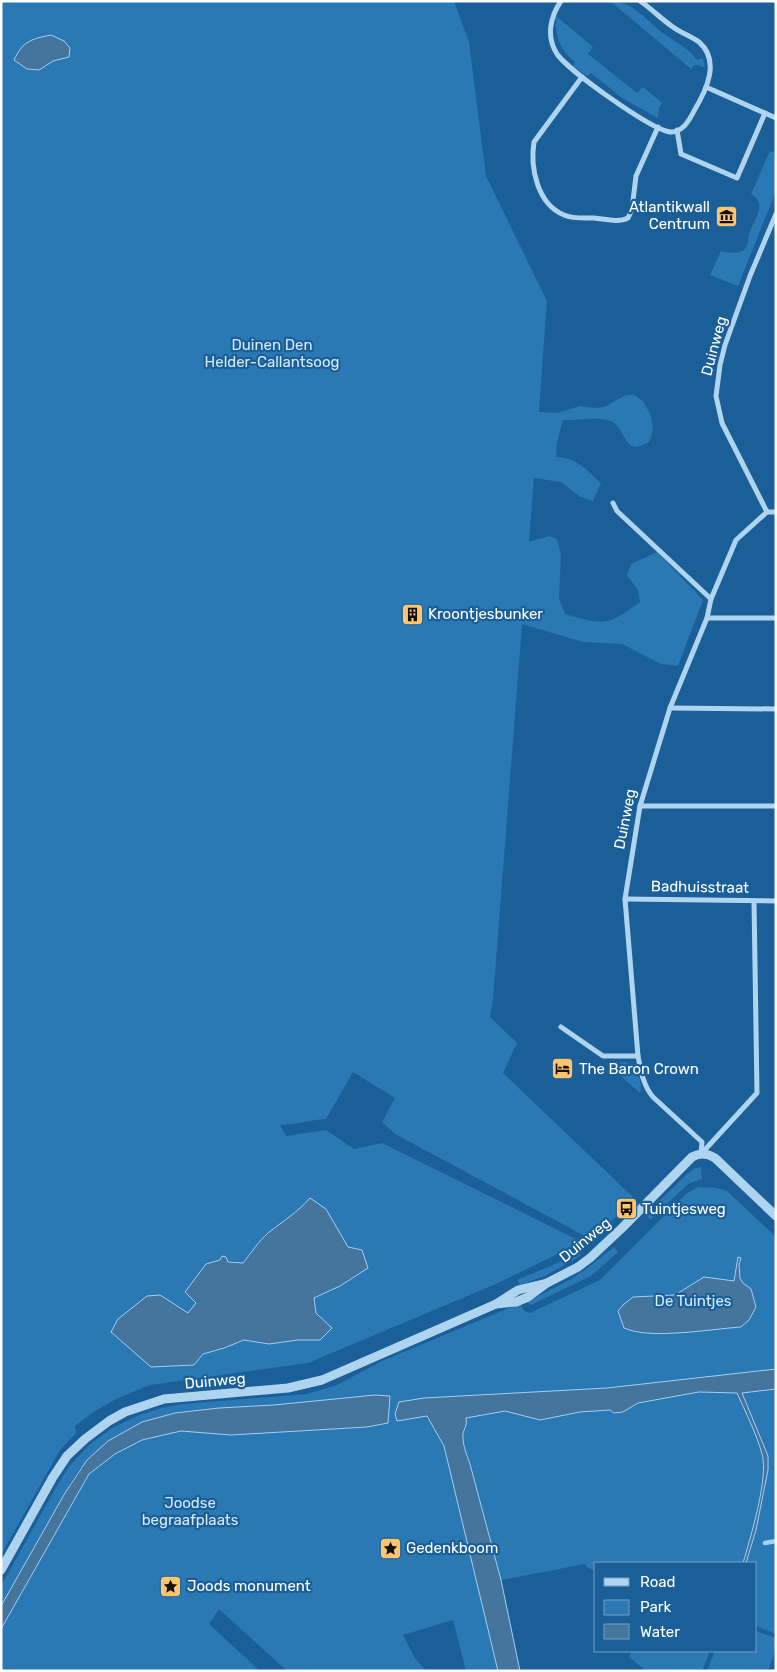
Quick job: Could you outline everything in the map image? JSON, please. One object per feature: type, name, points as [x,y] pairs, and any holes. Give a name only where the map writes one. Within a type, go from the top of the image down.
[{"type":"street","points":[[561,1],[553,14],[550,25],[552,42],[557,54],[582,77],[628,110],[670,132],[678,130],[683,128],[692,116],[706,87],[711,68],[707,52],[700,43],[673,28],[656,12],[640,1]]},
{"type":"street","points":[[582,77],[534,142],[533,148],[538,184],[542,195],[556,211],[570,217],[619,220],[628,218],[632,209],[636,176],[658,127]]},
{"type":"street","points":[[706,87],[776,118]]},
{"type":"street","points":[[678,130],[681,154],[737,178],[765,113]]},
{"type":"street","name":"Duinweg","points":[[1,1570],[53,1477],[67,1456],[109,1421],[132,1410],[164,1399],[288,1388],[322,1380],[496,1304],[516,1302],[528,1297],[547,1283],[578,1267],[590,1258],[692,1157],[701,1154],[702,1142],[653,1097],[647,1089],[638,1056],[625,898],[640,806],[670,708],[707,618],[711,599],[736,540],[767,512],[722,423],[716,396],[725,345],[776,214]]},
{"type":"street","points":[[613,503],[617,511],[711,599]]},
{"type":"street","points":[[767,512],[776,512]]},
{"type":"street","points":[[707,618],[776,618]]},
{"type":"street","points":[[670,708],[776,710]]},
{"type":"street","points":[[640,806],[776,806]]},
{"type":"street","name":"Badhuisstraat","points":[[625,898],[776,901]]},
{"type":"street","points":[[754,901],[757,1093],[701,1154],[715,1158],[776,1216]]},
{"type":"street","points":[[562,1027],[603,1056],[638,1056]]},
{"type":"green space","name":"Duinen Den Helder-Callantsoog","points":[[1,1],[454,1],[469,42],[486,176],[547,301],[539,412],[557,413],[580,406],[604,407],[626,395],[634,395],[643,401],[651,416],[653,430],[649,442],[640,446],[634,446],[629,444],[614,423],[608,420],[563,420],[557,443],[556,457],[576,462],[601,483],[593,501],[579,496],[561,482],[534,478],[529,542],[549,536],[557,539],[561,555],[559,599],[565,614],[604,622],[612,620],[629,610],[640,602],[638,590],[627,575],[631,564],[657,552],[703,600],[678,666],[661,664],[622,644],[583,642],[522,624],[493,1000],[490,1017],[517,1043],[503,1073],[633,1197],[594,1241],[395,1134],[382,1122],[395,1098],[353,1072],[326,1119],[280,1125],[286,1136],[326,1130],[354,1149],[382,1143],[582,1242],[496,1284],[308,1363],[150,1385],[116,1399],[92,1413],[75,1426],[76,1433],[60,1450],[1,1555]],"holes":[[[310,1198],[368,1268],[340,1286],[314,1298],[316,1313],[332,1328],[320,1340],[298,1340],[269,1344],[244,1340],[203,1354],[160,1295],[188,1313],[196,1303],[220,1260],[243,1263],[268,1233]]]},
{"type":"green space","points":[[610,1],[625,4],[637,11],[660,31],[689,51],[697,60],[703,58],[705,68],[694,65],[691,69]]},
{"type":"green space","points":[[556,16],[593,47],[588,54],[637,93],[643,87],[662,103],[659,108],[658,118],[622,98],[591,73],[587,76],[573,66],[575,62],[565,52],[557,37]]},
{"type":"green space","points":[[770,151],[776,153],[776,191],[738,286],[710,275],[721,251],[739,252],[747,246],[750,231],[759,211],[759,202],[751,194]]},
{"type":"green space","points":[[624,1062],[632,1066],[638,1074],[641,1084],[640,1093],[614,1070],[619,1063]]},
{"type":"green space","points":[[701,1167],[702,1179],[688,1184],[650,1220],[646,1214],[687,1174],[695,1168]]},
{"type":"green space","points":[[698,1187],[727,1191],[776,1237],[776,1373],[427,1416],[444,1446],[498,1671],[466,1671],[453,1620],[403,1635],[414,1657],[426,1671],[287,1671],[219,1609],[209,1624],[260,1671],[1,1671],[1,1629],[89,1474],[115,1454],[142,1440],[181,1431],[231,1435],[367,1427],[387,1423],[389,1396],[375,1395],[199,1410],[152,1420],[129,1429],[109,1442],[89,1459],[79,1471],[1,1606],[1,1586],[56,1487],[70,1465],[90,1444],[112,1428],[137,1416],[161,1408],[183,1404],[307,1394],[337,1385],[382,1361],[509,1308],[521,1305],[524,1311],[530,1313],[600,1280],[686,1194]]},
{"type":"green space","points":[[614,1247],[618,1252],[591,1276],[531,1305],[527,1302],[573,1278]]},
{"type":"green space","points":[[580,1252],[580,1256],[545,1276],[520,1285],[517,1280],[553,1265]]},
{"type":"green space","points":[[776,1389],[776,1634],[757,1626],[757,1562],[746,1562],[756,1530],[768,1470],[768,1456],[742,1393]]},
{"type":"green space","points":[[699,1392],[737,1393],[760,1446],[763,1464],[761,1492],[743,1562],[594,1562],[594,1570],[588,1568],[585,1564],[501,1580],[464,1447],[463,1434],[466,1418],[505,1411],[540,1420],[580,1412],[610,1410],[623,1412],[638,1403]]},
{"type":"green space","points":[[757,1631],[776,1638],[776,1648],[768,1671],[707,1671],[715,1652],[757,1652]]},
{"type":"green space","points":[[631,1652],[710,1652],[702,1671],[650,1671],[645,1670],[629,1657]]},
{"type":"water","points":[[51,35],[64,41],[70,48],[69,57],[53,61],[39,70],[27,69],[14,60],[28,42]]},
{"type":"water","points":[[310,1198],[326,1209],[348,1247],[362,1250],[368,1268],[340,1286],[314,1298],[316,1313],[332,1328],[320,1340],[298,1340],[269,1344],[244,1340],[203,1354],[194,1365],[151,1367],[111,1332],[118,1319],[147,1296],[160,1295],[188,1313],[196,1303],[185,1292],[206,1264],[220,1260],[222,1256],[226,1257],[228,1262],[243,1263],[268,1233]]},
{"type":"water","points":[[738,1257],[741,1258],[739,1265],[740,1278],[751,1289],[756,1307],[749,1320],[741,1327],[665,1333],[649,1333],[624,1328],[618,1311],[633,1297],[675,1295],[704,1277],[734,1281]]},
{"type":"water","points":[[776,1369],[776,1389],[742,1393],[768,1456],[768,1470],[756,1530],[746,1562],[743,1562],[758,1508],[763,1464],[757,1439],[737,1393],[699,1392],[638,1403],[623,1412],[614,1413],[610,1410],[580,1412],[540,1420],[505,1411],[466,1418],[463,1435],[465,1451],[501,1580],[520,1671],[498,1671],[444,1446],[427,1416],[397,1421],[395,1414],[399,1402],[424,1398],[607,1388]]},
{"type":"water","points":[[375,1395],[390,1396],[388,1423],[367,1427],[231,1435],[181,1431],[142,1440],[115,1454],[89,1474],[1,1629],[1,1606],[65,1493],[87,1460],[108,1441],[142,1422],[175,1413]]},
{"type":"waterway","points":[[765,1543],[776,1541]]},
{"type":"place","name":"Atlantikwall Centrum","points":[[726,216]]},
{"type":"place","name":"Kroontjesbunker","points":[[412,614]]},
{"type":"place","name":"The Baron Crown","points":[[563,1069]]},
{"type":"place","name":"Tuintjesweg","points":[[626,1209]]},
{"type":"place","name":"Gedenkboom","points":[[390,1548]]},
{"type":"place","name":"Joods monument","points":[[171,1586]]},
{"type":"park label","name":"De Tuintjes","points":[[693,1301]]},
{"type":"park label","name":"Joodse begraafplaats","points":[[190,1512]]}]
